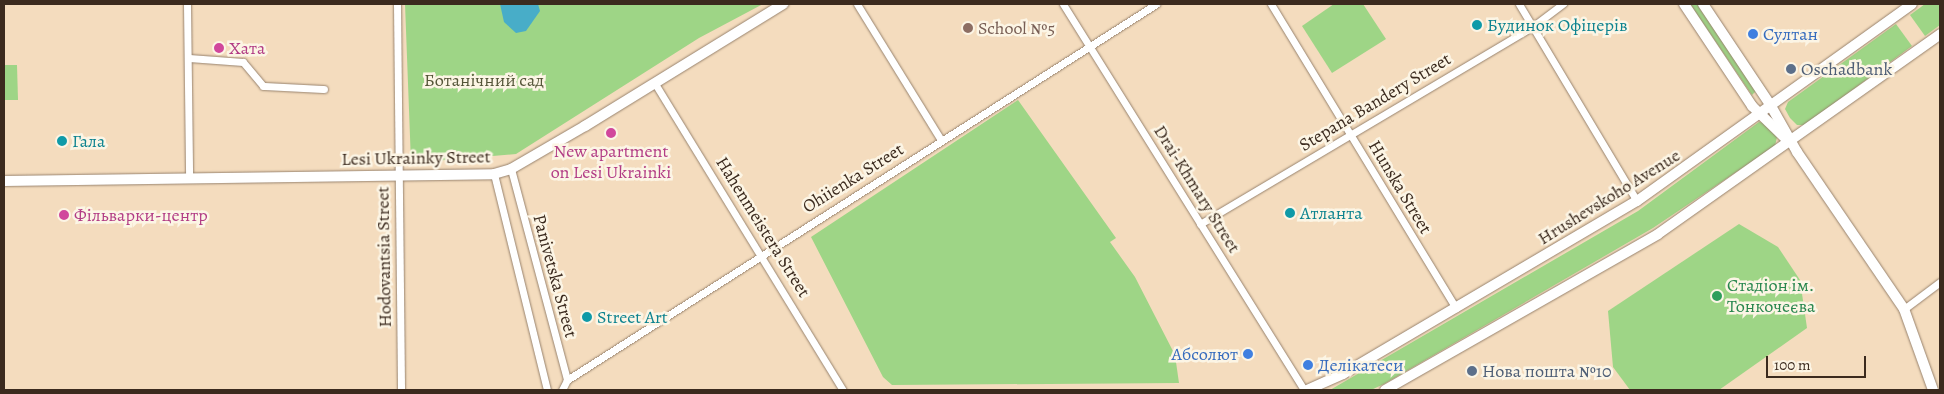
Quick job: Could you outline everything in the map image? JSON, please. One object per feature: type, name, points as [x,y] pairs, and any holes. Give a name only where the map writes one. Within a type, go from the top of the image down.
[{"type":"main road","name":"Lesi Ukrainky Street","points":[[4,181],[494,174],[511,169],[783,4]]},
{"type":"main road","points":[[1684,4],[1759,115],[1789,141]]},
{"type":"main road","points":[[1703,4],[1771,106],[1789,141],[1904,309],[1933,390]]},
{"type":"main road","name":"Hrushevskoho Avenue","points":[[1305,390],[1343,374],[1637,201],[1912,4]]},
{"type":"main road","points":[[1385,390],[1658,234],[1940,34]]},
{"type":"street","points":[[187,4],[189,177]]},
{"type":"street","name":"Hodovantsia Street","points":[[397,4],[397,175],[402,390]]},
{"type":"street","points":[[856,4],[941,140]]},
{"type":"street","name":"Drai-Khmary Street","points":[[1063,4],[1305,390]]},
{"type":"street","name":"Ohiienka Street","points":[[567,380],[762,253],[1156,4]]},
{"type":"street","name":"Hunska Street","points":[[1271,4],[1456,308]]},
{"type":"street","points":[[1519,4],[1637,201]]},
{"type":"street","name":"Stepana Bandery Street","points":[[1200,224],[1532,26],[1563,4]]},
{"type":"street","points":[[189,58],[243,62],[263,86],[324,89]]},
{"type":"street","name":"Hahenmeistera Street","points":[[654,82],[762,253],[843,390]]},
{"type":"street","name":"Panivetska Street","points":[[511,169],[567,380]]},
{"type":"street","name":"Panivetska Street","points":[[494,174],[547,390]]},
{"type":"street","points":[[1904,309],[1940,282]]},
{"type":"street","points":[[1389,390],[1406,378]]},
{"type":"street","points":[[562,390],[567,380]]},
{"type":"green space","name":"Ботанічний сад","points":[[405,4],[763,4],[699,38],[516,154],[411,163]]},
{"type":"green space","points":[[1334,4],[1363,4],[1386,39],[1332,73],[1302,26]]},
{"type":"green space","points":[[1690,4],[1697,4],[1756,91],[1752,95]]},
{"type":"green space","points":[[1925,4],[1940,4],[1940,25],[1925,36],[1910,15]]},
{"type":"green space","points":[[1896,24],[1912,46],[1805,125],[1797,125],[1790,118],[1785,109],[1788,102]]},
{"type":"green space","points":[[4,65],[17,65],[18,100],[4,100]]},
{"type":"green space","points":[[1018,100],[1116,238],[1110,242],[1135,277],[1175,355],[1179,383],[892,385],[883,377],[811,237]]},
{"type":"green space","points":[[1759,122],[1767,123],[1777,137],[1775,146],[1653,228],[1384,384],[1371,390],[1330,390],[1638,211]]},
{"type":"green space","name":"Стадіон ім. Тонкочеєва","points":[[1739,224],[1778,247],[1800,280],[1807,328],[1719,390],[1630,390],[1613,367],[1608,311]]},
{"type":"water","points":[[500,4],[538,4],[540,11],[526,31],[516,33],[504,22]]},
{"type":"place","name":"Будинок Офіцерів","points":[[1477,25]]},
{"type":"place","name":"School №5","points":[[968,28]]},
{"type":"place","name":"Султан","points":[[1753,34]]},
{"type":"place","name":"Хата","points":[[219,48]]},
{"type":"place","name":"Oschadbank","points":[[1791,69]]},
{"type":"place","name":"New apartment on Lesi Ukrainki","points":[[611,133]]},
{"type":"place","name":"Гала","points":[[62,141]]},
{"type":"place","name":"Атланта","points":[[1290,213]]},
{"type":"place","name":"Фільварки-центр","points":[[64,215]]},
{"type":"place","name":"Стадіон ім. Тонкочеєва","points":[[1717,296]]},
{"type":"place","name":"Street Art","points":[[587,317]]},
{"type":"place","name":"Абсолют","points":[[1248,354]]},
{"type":"place","name":"Делікатеси","points":[[1308,365]]},
{"type":"place","name":"Нова пошта №10","points":[[1472,371]]}]
